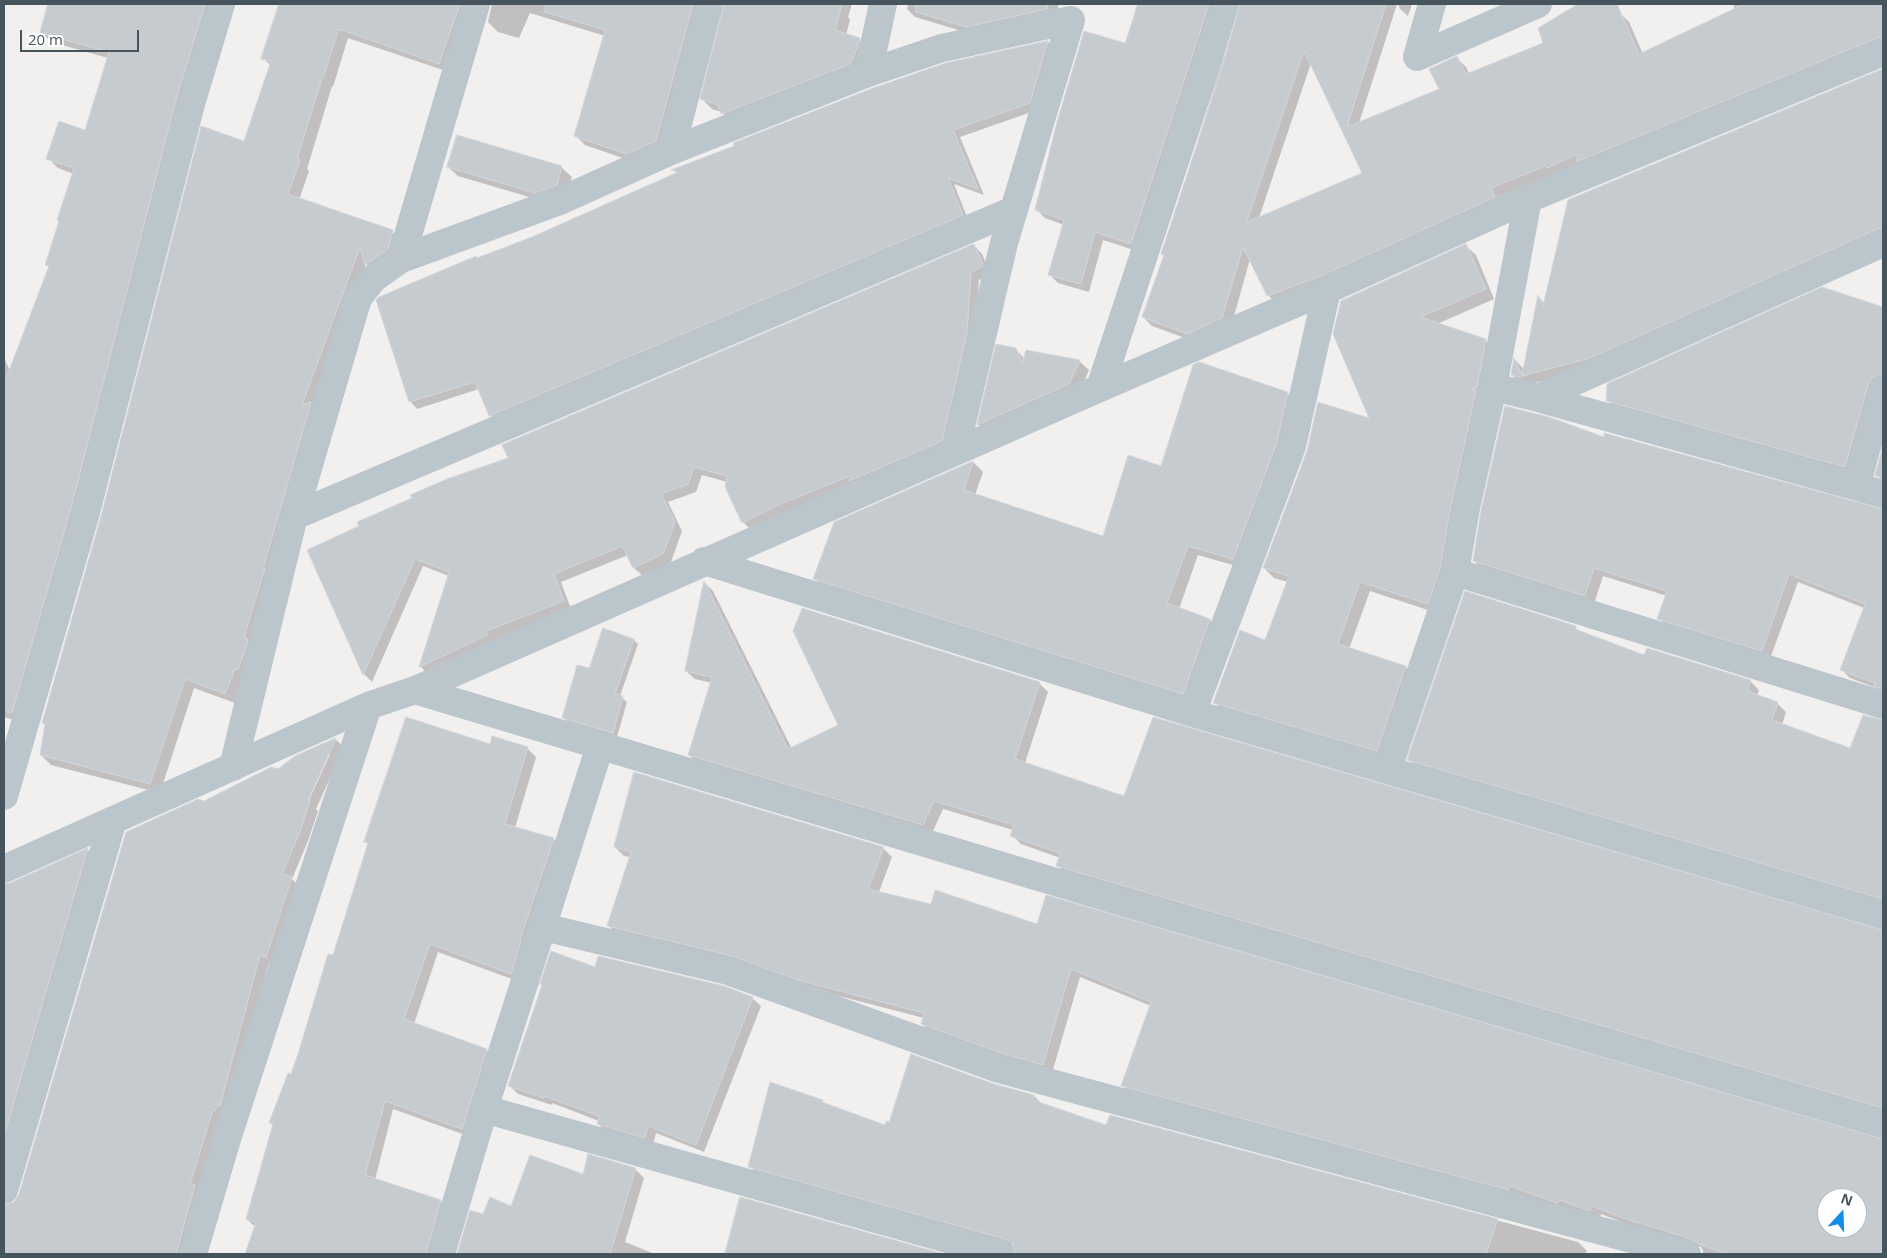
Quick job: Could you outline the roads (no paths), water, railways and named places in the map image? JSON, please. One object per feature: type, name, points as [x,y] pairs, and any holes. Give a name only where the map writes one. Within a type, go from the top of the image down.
[{"type":"street","points":[[4,796],[85,516],[191,104],[222,4]]},
{"type":"street","points":[[401,259],[476,4]]},
{"type":"street","points":[[671,151],[709,4]]},
{"type":"street","points":[[868,73],[882,4]]},
{"type":"street","points":[[1100,388],[1225,4]]},
{"type":"street","points":[[1432,4],[1418,57],[1538,4]]},
{"type":"street","points":[[232,767],[294,516],[358,298],[374,278],[401,259],[562,200],[671,151],[868,73],[942,48],[1074,12]]},
{"type":"street","points":[[955,452],[1004,243],[1074,12]]},
{"type":"street","points":[[4,869],[368,706],[416,690],[704,561],[1327,290],[1528,199],[1883,52]]},
{"type":"street","points":[[1388,768],[1455,572],[1466,508],[1493,387],[1528,199]]},
{"type":"street","points":[[294,516],[1014,210]]},
{"type":"street","points":[[1538,398],[1883,243]]},
{"type":"street","points":[[1192,713],[1292,446],[1327,290]]},
{"type":"street","points":[[1493,387],[1883,494]]},
{"type":"street","points":[[1856,486],[1883,389]]},
{"type":"street","points":[[704,561],[1192,713],[1388,768],[1883,914]]},
{"type":"street","points":[[1455,572],[1883,705]]},
{"type":"street","points":[[416,690],[1119,901],[1883,1124]]},
{"type":"street","points":[[193,1254],[228,1138],[368,706]]},
{"type":"street","points":[[441,1254],[484,1109],[600,746]]},
{"type":"street","points":[[4,1190],[114,820]]},
{"type":"street","points":[[543,927],[728,972],[999,1069],[1688,1254]]},
{"type":"street","points":[[484,1109],[1001,1254]]}]
